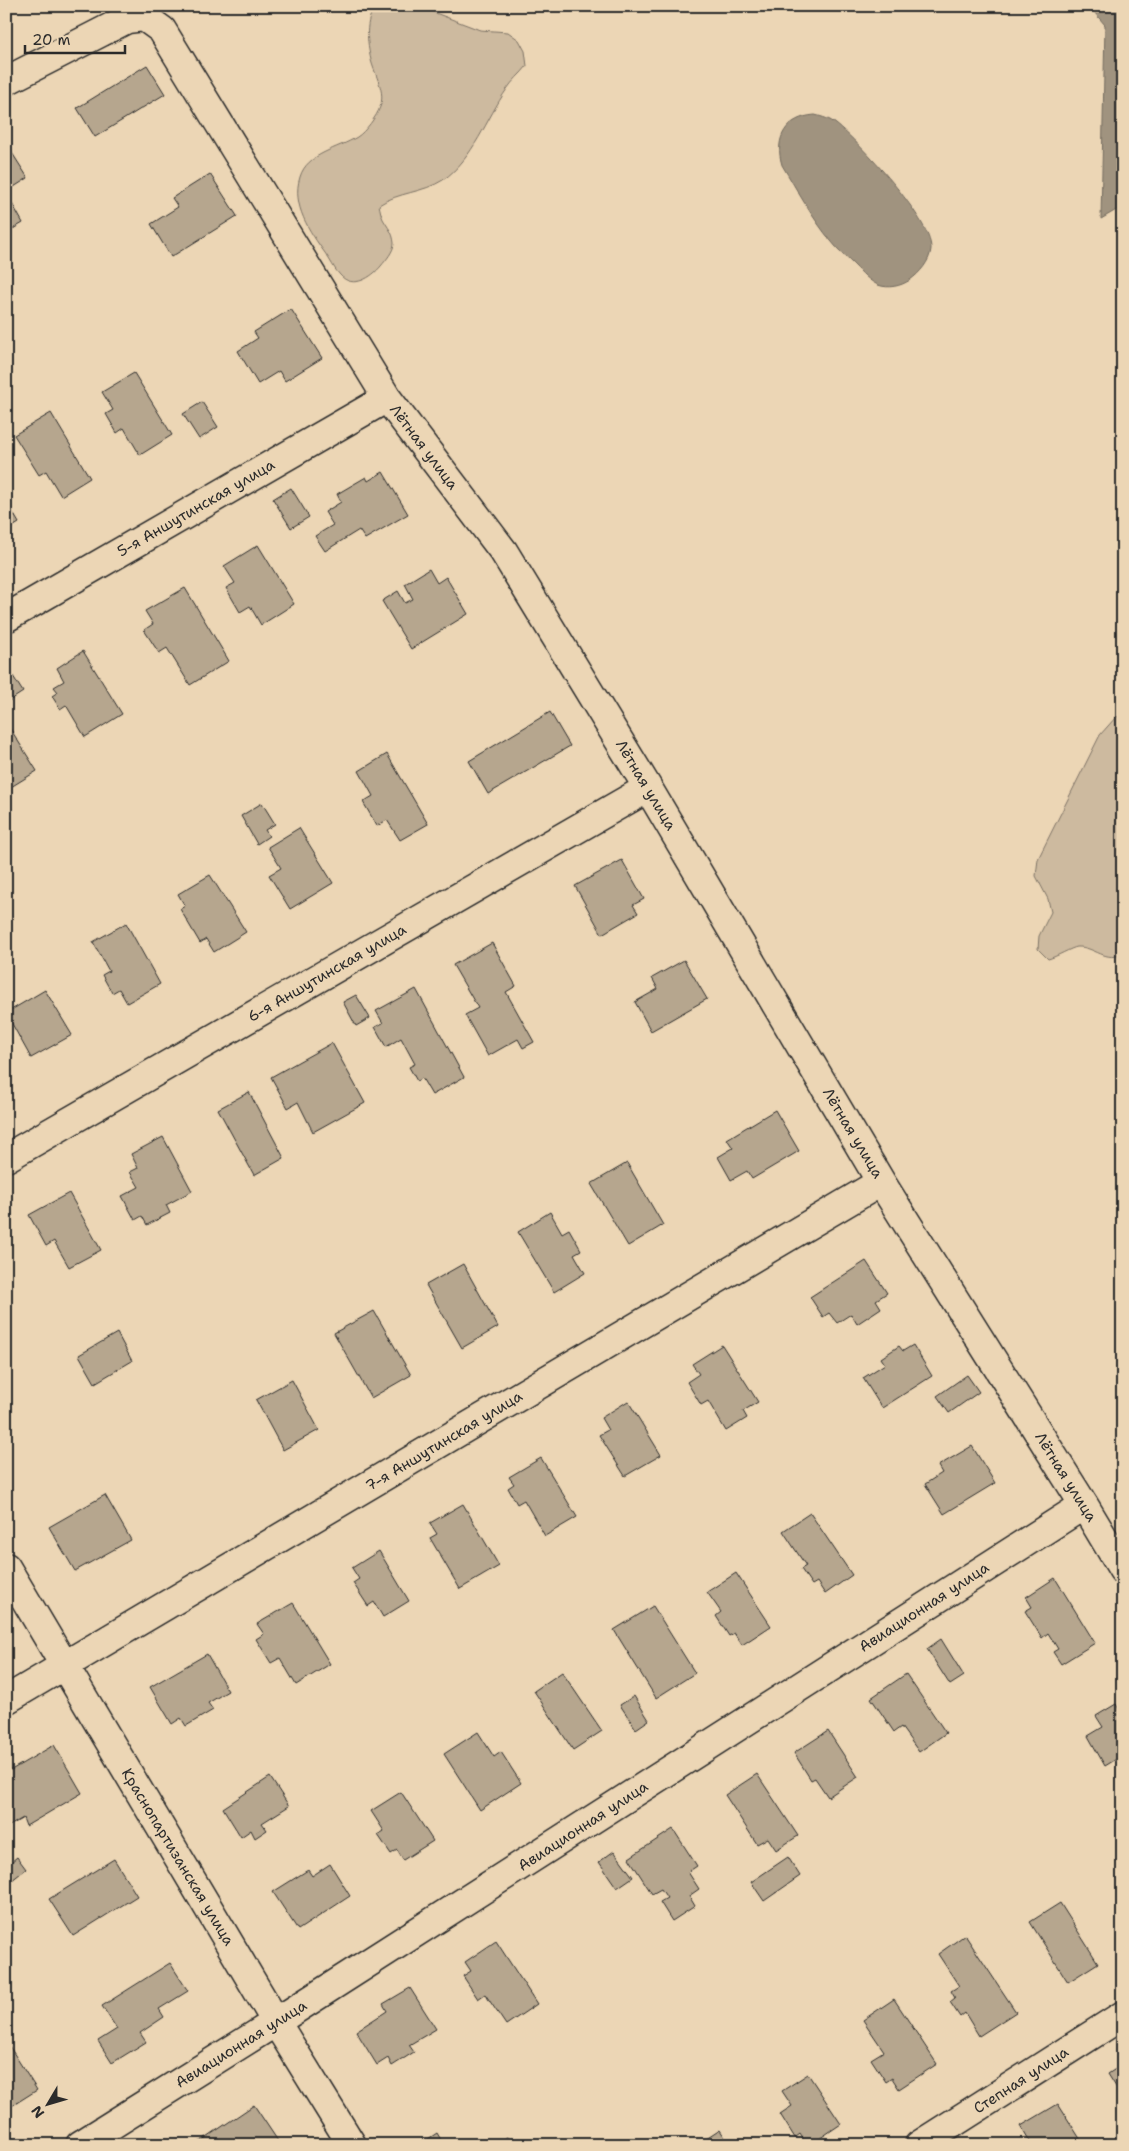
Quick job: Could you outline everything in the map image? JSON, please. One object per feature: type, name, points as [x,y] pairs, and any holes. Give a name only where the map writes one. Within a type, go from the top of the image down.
[{"type":"street","name":"Лётная улица","points":[[6,82],[127,20],[144,17],[162,30],[387,398],[504,552],[648,788],[881,1182],[1123,1570]]},
{"type":"street","name":"5-я Аншутинская улица","points":[[6,618],[387,398]]},
{"type":"street","name":"6-я Аншутинская улица","points":[[6,1158],[648,788]]},
{"type":"street","name":"7-я Аншутинская улица","points":[[6,1700],[881,1182]]},
{"type":"street","name":"Авиационная улица","points":[[80,2145],[276,2022],[1084,1505]]},
{"type":"street","name":"Краснопартизанская улица","points":[[6,1567],[276,2022],[352,2145]]},
{"type":"street","name":"Степная улица","points":[[919,2145],[1123,2015]]},
{"type":"shaded area","points":[[376,6],[417,6],[480,30],[508,32],[519,40],[525,51],[527,66],[509,86],[479,138],[454,171],[443,180],[427,188],[394,197],[379,205],[382,217],[393,236],[393,249],[373,274],[356,282],[345,279],[338,273],[308,227],[300,208],[298,187],[300,177],[309,162],[360,135],[378,111],[382,95],[368,46],[368,25]]},
{"type":"shaded area","points":[[1089,6],[1123,6],[1123,206],[1101,219],[1105,25]]},
{"type":"shaded area","points":[[815,115],[834,122],[861,147],[893,182],[920,220],[928,236],[931,249],[927,262],[921,270],[906,282],[886,287],[868,279],[824,232],[782,165],[780,146],[781,138],[785,131],[796,120]]},
{"type":"shaded area","points":[[1123,716],[1123,953],[1111,957],[1083,947],[1077,947],[1048,959],[1038,949],[1039,936],[1051,912],[1048,899],[1036,876],[1038,859],[1100,735],[1116,717]]},
{"type":"building","points":[[147,65],[165,94],[95,137],[77,108]]},
{"type":"building","points":[[6,146],[28,178],[6,192]]},
{"type":"building","points":[[210,174],[237,216],[171,257],[151,224],[178,207],[172,198]]},
{"type":"building","points":[[9,198],[23,223],[6,233],[6,200]]},
{"type":"building","points":[[291,309],[322,358],[285,381],[279,371],[258,384],[238,351],[258,338],[254,332]]},
{"type":"building","points":[[134,373],[172,435],[140,455],[124,428],[117,433],[106,414],[113,410],[102,392]]},
{"type":"building","points":[[202,402],[218,427],[199,439],[183,414]]},
{"type":"building","points":[[51,413],[90,478],[61,496],[46,471],[39,475],[14,435]]},
{"type":"building","points":[[383,472],[408,514],[365,539],[359,530],[325,551],[315,536],[333,525],[325,512],[341,502],[337,494],[366,477],[368,481]]},
{"type":"building","points":[[291,488],[309,517],[291,528],[273,499]]},
{"type":"building","points":[[6,501],[19,523],[6,531]]},
{"type":"building","points":[[258,545],[294,604],[261,625],[250,606],[240,612],[226,588],[235,583],[224,566]]},
{"type":"building","points":[[429,569],[437,583],[446,577],[468,614],[411,649],[382,601],[398,591],[405,603],[413,599],[405,584]]},
{"type":"building","points":[[185,588],[229,661],[190,685],[167,648],[159,653],[144,630],[153,624],[145,611]]},
{"type":"building","points":[[83,651],[122,714],[85,737],[66,705],[60,709],[52,696],[58,692],[54,687],[64,681],[57,668]]},
{"type":"building","points":[[6,665],[23,692],[6,703]]},
{"type":"building","points":[[550,712],[570,746],[488,794],[469,761]]},
{"type":"building","points":[[6,722],[37,771],[6,790]]},
{"type":"building","points":[[387,754],[428,824],[400,840],[387,820],[377,826],[363,802],[373,796],[359,771]]},
{"type":"building","points":[[262,803],[275,824],[265,830],[269,836],[257,844],[241,816]]},
{"type":"building","points":[[299,828],[333,883],[290,909],[269,875],[281,868],[268,847]]},
{"type":"building","points":[[622,860],[644,899],[633,905],[638,913],[602,934],[575,886]]},
{"type":"building","points":[[210,875],[246,932],[214,952],[206,939],[200,943],[180,909],[185,906],[178,894]]},
{"type":"building","points":[[126,923],[160,984],[127,1003],[119,989],[112,993],[102,975],[109,971],[93,942]]},
{"type":"building","points":[[492,943],[516,986],[506,992],[534,1042],[523,1048],[518,1039],[488,1056],[465,1015],[478,1008],[453,965]]},
{"type":"building","points":[[684,960],[707,999],[651,1031],[635,1002],[658,989],[652,978]]},
{"type":"building","points":[[416,989],[464,1077],[432,1095],[422,1078],[417,1081],[409,1067],[415,1064],[401,1038],[386,1047],[375,1027],[383,1023],[376,1011]]},
{"type":"building","points":[[45,990],[72,1035],[31,1058],[6,1013]]},
{"type":"building","points":[[356,995],[370,1018],[356,1026],[343,1002]]},
{"type":"building","points":[[332,1043],[365,1103],[313,1132],[298,1102],[288,1108],[271,1077]]},
{"type":"building","points":[[249,1092],[284,1158],[254,1175],[218,1109]]},
{"type":"building","points":[[775,1110],[799,1151],[752,1179],[747,1171],[731,1180],[718,1157],[733,1148],[727,1139]]},
{"type":"building","points":[[163,1137],[192,1191],[166,1205],[170,1213],[147,1225],[142,1216],[135,1220],[122,1196],[139,1187],[130,1172],[138,1168],[131,1154]]},
{"type":"building","points":[[627,1163],[663,1225],[628,1246],[591,1184]]},
{"type":"building","points":[[69,1193],[101,1250],[69,1267],[54,1241],[46,1246],[29,1215]]},
{"type":"building","points":[[550,1212],[562,1233],[569,1229],[581,1250],[574,1254],[585,1273],[554,1292],[518,1232]]},
{"type":"building","points":[[866,1261],[887,1293],[876,1300],[881,1308],[857,1324],[851,1314],[837,1323],[829,1313],[823,1317],[810,1297]]},
{"type":"building","points":[[463,1264],[498,1327],[462,1348],[426,1285]]},
{"type":"building","points":[[374,1311],[411,1375],[371,1398],[334,1333]]},
{"type":"building","points":[[117,1333],[132,1361],[95,1383],[79,1355]]},
{"type":"building","points":[[722,1345],[758,1402],[743,1411],[747,1418],[726,1431],[708,1401],[701,1405],[687,1382],[699,1374],[692,1364]]},
{"type":"building","points":[[913,1345],[932,1376],[882,1408],[863,1378],[885,1364],[881,1358],[899,1346],[903,1351]]},
{"type":"building","points":[[967,1375],[979,1392],[949,1413],[937,1396]]},
{"type":"building","points":[[292,1380],[319,1430],[283,1450],[256,1400]]},
{"type":"building","points":[[628,1401],[661,1455],[625,1476],[599,1435],[608,1430],[601,1418]]},
{"type":"building","points":[[972,1446],[995,1483],[944,1514],[925,1484],[942,1473],[938,1466]]},
{"type":"building","points":[[541,1458],[577,1517],[545,1536],[524,1500],[517,1504],[508,1488],[514,1484],[509,1477]]},
{"type":"building","points":[[105,1495],[131,1540],[75,1571],[49,1527]]},
{"type":"building","points":[[463,1504],[499,1566],[460,1589],[430,1538],[437,1534],[430,1523]]},
{"type":"building","points":[[810,1513],[852,1575],[825,1594],[817,1582],[812,1585],[801,1569],[806,1566],[783,1531]]},
{"type":"building","points":[[379,1551],[409,1601],[383,1617],[374,1602],[368,1606],[353,1583],[359,1579],[352,1568]]},
{"type":"building","points":[[736,1573],[771,1626],[742,1645],[734,1633],[729,1636],[716,1616],[721,1612],[707,1592]]},
{"type":"building","points":[[1055,1578],[1095,1643],[1061,1664],[1053,1652],[1058,1649],[1048,1633],[1042,1638],[1025,1611],[1032,1607],[1026,1597]]},
{"type":"building","points":[[293,1603],[330,1664],[296,1685],[280,1658],[271,1663],[256,1639],[264,1634],[257,1624]]},
{"type":"building","points":[[653,1606],[695,1673],[656,1698],[614,1630]]},
{"type":"building","points":[[941,1639],[964,1676],[950,1685],[927,1649]]},
{"type":"building","points":[[207,1654],[228,1691],[208,1703],[213,1710],[186,1726],[181,1718],[172,1724],[150,1687]]},
{"type":"building","points":[[562,1672],[602,1731],[573,1750],[534,1691]]},
{"type":"building","points":[[906,1674],[946,1733],[919,1752],[901,1727],[894,1732],[871,1698]]},
{"type":"building","points":[[634,1696],[649,1720],[636,1729],[620,1705]]},
{"type":"building","points":[[1116,1704],[1121,1713],[1123,1712],[1123,1755],[1105,1766],[1088,1736],[1103,1727],[1096,1716]]},
{"type":"building","points":[[828,1731],[858,1777],[828,1797],[815,1778],[811,1780],[794,1753]]},
{"type":"building","points":[[478,1732],[494,1757],[501,1752],[521,1783],[480,1810],[444,1754]]},
{"type":"building","points":[[54,1745],[82,1793],[26,1826],[23,1818],[6,1828],[6,1773]]},
{"type":"building","points":[[757,1774],[798,1836],[776,1850],[768,1838],[757,1844],[725,1795]]},
{"type":"building","points":[[270,1777],[289,1806],[262,1823],[267,1830],[255,1838],[251,1830],[241,1837],[223,1808]]},
{"type":"building","points":[[401,1792],[433,1841],[403,1860],[397,1850],[391,1854],[378,1835],[384,1831],[371,1811]]},
{"type":"building","points":[[673,1829],[697,1866],[688,1872],[699,1889],[689,1896],[695,1906],[672,1921],[660,1902],[667,1898],[661,1889],[652,1894],[629,1858]]},
{"type":"building","points":[[614,1851],[633,1877],[617,1888],[599,1862]]},
{"type":"building","points":[[17,1857],[26,1869],[6,1885],[6,1866]]},
{"type":"building","points":[[788,1857],[800,1876],[764,1901],[751,1882]]},
{"type":"building","points":[[114,1859],[137,1896],[73,1936],[49,1899]]},
{"type":"building","points":[[330,1864],[350,1896],[298,1930],[273,1892],[308,1870],[312,1876]]},
{"type":"building","points":[[1060,1903],[1098,1963],[1068,1982],[1030,1922]]},
{"type":"building","points":[[965,1935],[1016,2012],[979,2036],[965,2013],[960,2017],[950,2002],[955,1998],[951,1991],[959,1986],[938,1954]]},
{"type":"building","points":[[496,1941],[537,2004],[506,2025],[485,1994],[478,1999],[463,1976],[471,1971],[465,1962]]},
{"type":"building","points":[[170,1963],[188,1991],[159,2009],[164,2017],[140,2033],[146,2042],[112,2063],[98,2041],[117,2029],[102,2006]]},
{"type":"building","points":[[410,1988],[436,2029],[409,2045],[414,2052],[392,2066],[388,2058],[377,2065],[356,2031],[387,2011],[383,2004]]},
{"type":"building","points":[[894,1999],[937,2064],[899,2089],[892,2078],[886,2082],[871,2059],[884,2051],[863,2020]]},
{"type":"building","points":[[6,2041],[37,2090],[7,2109],[6,2107]]},
{"type":"building","points":[[1123,2064],[1123,2098],[1108,2074]]},
{"type":"building","points":[[808,2074],[841,2124],[810,2145],[807,2145],[800,2134],[795,2138],[780,2114],[792,2106],[782,2091]]},
{"type":"building","points":[[1058,2104],[1084,2145],[1032,2145],[1021,2126]]},
{"type":"building","points":[[254,2105],[280,2144],[195,2145]]},
{"type":"building","points":[[720,2130],[730,2145],[697,2145]]},
{"type":"building","points":[[437,2133],[444,2145],[419,2145]]},
{"type":"building","points":[[507,2137],[511,2145],[494,2145]]}]
